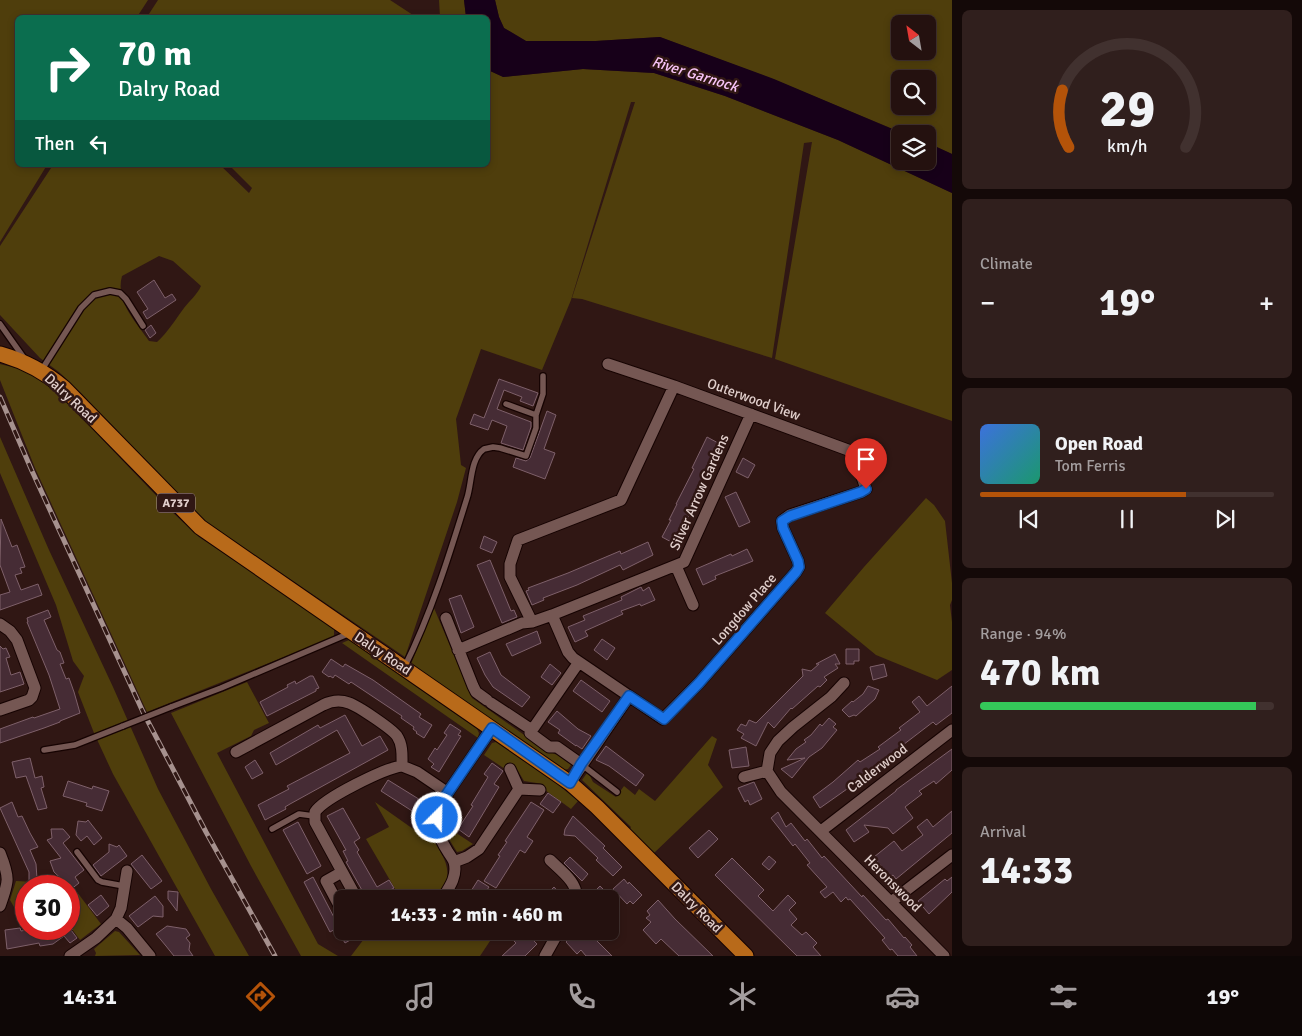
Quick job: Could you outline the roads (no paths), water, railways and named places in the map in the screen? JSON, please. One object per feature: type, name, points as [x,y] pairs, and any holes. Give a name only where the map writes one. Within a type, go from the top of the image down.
[{"type":"highway","name":"A737","points":[[0,354],[21,360]]},
{"type":"highway","name":"Dalry Road","points":[[21,360],[41,371],[64,388],[200,527],[570,783],[603,813],[746,956]]},
{"type":"street","name":"Outerwood View","points":[[608,364],[674,386],[848,450],[855,456],[866,489]]},
{"type":"street","points":[[532,622],[510,577],[510,564],[518,540],[621,500],[674,386]]},
{"type":"street","name":"Silver Arrow Gardens","points":[[458,650],[522,623],[532,622],[552,615],[684,562],[751,414]]},
{"type":"street","name":"Longdow Place","points":[[629,696],[664,719],[699,683],[799,567],[782,521],[790,516],[866,489]]},
{"type":"street","points":[[676,566],[692,605]]},
{"type":"street","points":[[552,615],[568,652],[579,662],[629,696],[581,764],[570,783]]},
{"type":"street","points":[[446,618],[476,692],[549,747],[557,747],[581,764]]},
{"type":"street","points":[[0,624],[10,631],[17,640],[35,688],[32,697],[28,700],[0,710]]},
{"type":"street","points":[[531,732],[579,662]]},
{"type":"street","points":[[744,777],[767,771],[770,752],[778,741],[826,702],[844,683]]},
{"type":"street","points":[[236,752],[323,705],[334,701],[356,706],[393,731],[401,744],[402,766]]},
{"type":"street","points":[[448,890],[453,881],[454,862],[437,831],[438,811],[440,804],[492,728]]},
{"type":"street","name":"Calderwood","points":[[821,831],[952,730]]},
{"type":"street","points":[[352,890],[315,822],[315,812],[320,805],[389,769],[402,766],[417,772],[448,793]]},
{"type":"street","points":[[510,769],[519,789]]},
{"type":"street","name":"Heronswood","points":[[767,771],[781,792],[944,956]]},
{"type":"street","points":[[454,862],[467,857],[479,849],[519,789]]},
{"type":"street","points":[[519,789],[540,790]]},
{"type":"street","points":[[0,853],[6,868],[8,881],[0,906]]},
{"type":"street","points":[[891,902],[952,855]]},
{"type":"street","points":[[550,860],[573,884],[576,890]]},
{"type":"street","points":[[70,956],[96,938],[116,919],[121,908],[127,872]]},
{"type":"street","points":[[334,896],[326,881],[342,872]]},
{"type":"street","points":[[116,919],[127,928],[150,956]]},
{"type":"street","points":[[546,956],[554,940]]},
{"type":"lane","points":[[41,371],[81,308],[94,295],[110,291],[120,293],[144,326]]},
{"type":"lane","points":[[0,324],[21,360]]},
{"type":"lane","points":[[404,668],[417,641],[437,588],[470,488],[476,459],[484,449],[493,447],[526,456],[536,428],[536,415],[543,394],[543,376]]},
{"type":"lane","points":[[506,404],[536,415]]},
{"type":"lane","points":[[44,750],[75,745],[221,688],[352,632]]},
{"type":"lane","points":[[581,764],[617,792]]},
{"type":"lane","points":[[272,829],[299,814],[314,816]]},
{"type":"lane","points":[[77,852],[98,880],[124,886]]},
{"type":"water","name":"River Garnock","points":[[464,0],[495,0],[504,28],[526,41],[596,41],[660,37],[774,79],[891,128],[891,165],[838,140],[725,96],[654,73],[583,69],[503,77],[490,71],[490,15],[466,15]]},
{"type":"water","points":[[936,147],[952,154],[952,193],[903,170],[936,170]]},
{"type":"railway","points":[[0,397],[143,712],[206,832],[275,956]]}]
